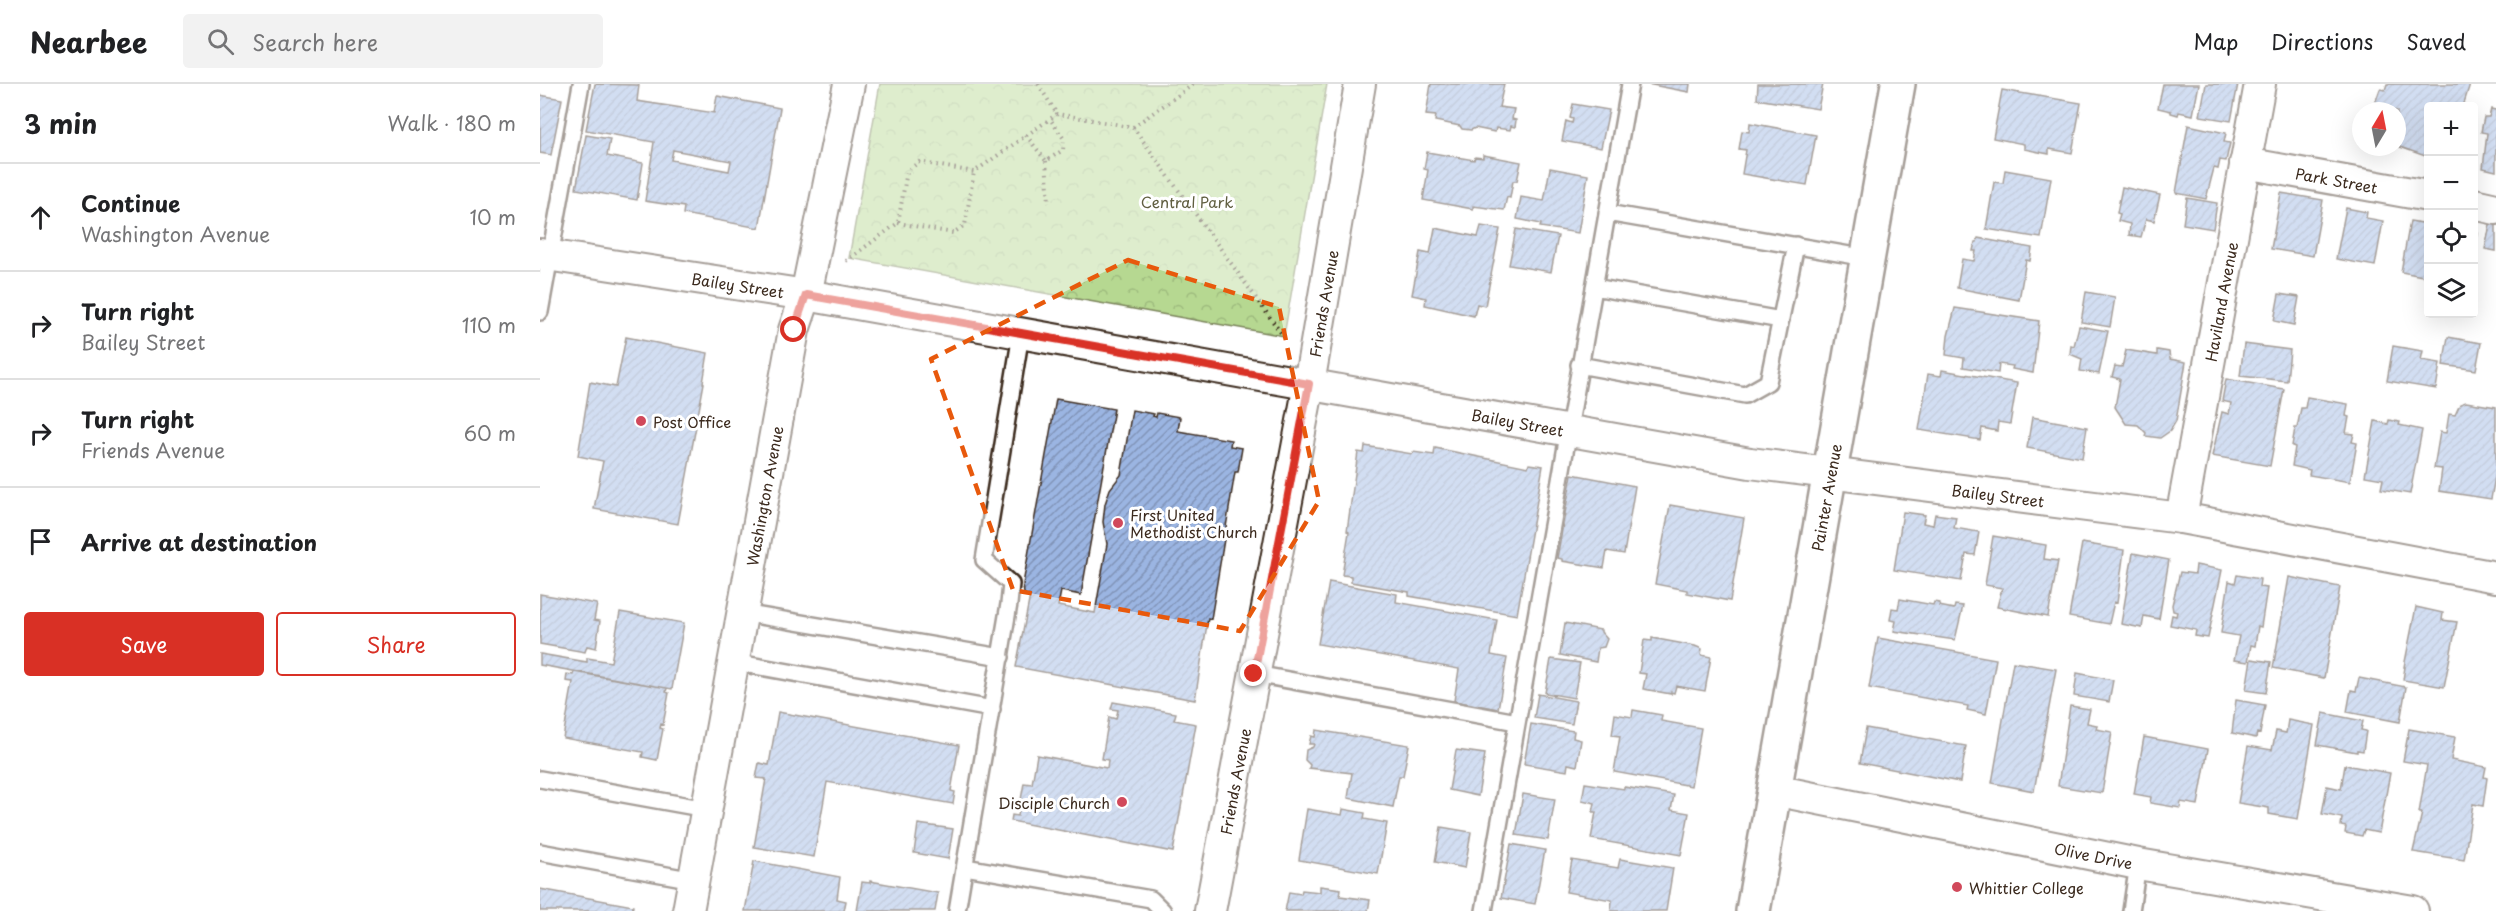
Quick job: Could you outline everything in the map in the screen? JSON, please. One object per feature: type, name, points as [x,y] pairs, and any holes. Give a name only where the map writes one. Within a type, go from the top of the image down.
[{"type":"main road","name":"Painter Avenue","points":[[1753,911],[1898,84]]},
{"type":"street","name":"Washington Avenue","points":[[688,911],[794,330],[806,295],[849,84]]},
{"type":"street","name":"Friends Avenue","points":[[1210,911],[1309,384],[1360,84]]},
{"type":"street","name":"Haviland Avenue","points":[[2181,518],[2259,84]]},
{"type":"street","name":"Park Street","points":[[2245,163],[2424,195]]},
{"type":"street","points":[[2478,205],[2496,209]]},
{"type":"street","name":"Bailey Street","points":[[545,255],[806,295],[1782,468],[1830,471],[2181,518],[2496,577]]},
{"type":"street","name":"Olive Drive","points":[[1774,790],[2138,864],[2414,911]]},
{"type":"lane","points":[[540,312],[545,255],[581,84]]},
{"type":"lane","points":[[1484,911],[1630,84]]},
{"type":"lane","points":[[1607,213],[1867,258]]},
{"type":"lane","points":[[1579,365],[1745,394],[1768,382],[1796,245]]},
{"type":"lane","points":[[1594,287],[1781,320]]},
{"type":"lane","points":[[957,911],[1009,604],[1011,584],[984,561],[1021,334]]},
{"type":"lane","points":[[742,613],[1001,657]]},
{"type":"lane","points":[[733,662],[992,709]]},
{"type":"lane","points":[[1254,674],[1517,723]]},
{"type":"lane","points":[[540,779],[706,808]]},
{"type":"lane","points":[[540,852],[694,880]]},
{"type":"lane","points":[[2131,911],[2138,864]]},
{"type":"lane","points":[[964,867],[1150,899],[1163,911]]},
{"type":"path","points":[[1038,84],[1057,114]]},
{"type":"path","points":[[1133,127],[1194,84]]},
{"type":"path","points":[[898,223],[953,233],[965,225],[974,172],[1057,114],[1133,127],[1284,336],[1309,384]]},
{"type":"path","points":[[1046,161],[1063,150],[1064,138],[1050,119]]},
{"type":"path","points":[[1026,135],[1046,161],[1049,203]]},
{"type":"path","points":[[806,295],[849,258],[898,223],[907,171],[919,162],[974,172]]},
{"type":"highlighted area","points":[[1128,260],[1279,307],[1319,501],[1240,631],[1013,590],[931,359]]},
{"type":"green space","name":"Central Park","points":[[880,84],[1327,84],[1284,336],[849,258]]},
{"type":"building","points":[[595,84],[639,85],[637,101],[714,113],[717,96],[780,108],[759,228],[683,214],[684,207],[645,201],[654,142],[586,130]],"holes":[[[673,150],[731,161],[729,171],[671,160]]]},
{"type":"building","points":[[1431,84],[1504,84],[1499,107],[1514,109],[1512,119],[1516,120],[1515,127],[1511,126],[1510,130],[1496,128],[1495,132],[1475,128],[1462,129],[1460,126],[1435,121],[1436,116],[1426,115]]},
{"type":"building","points":[[1647,84],[1690,84],[1689,92]]},
{"type":"building","points":[[1758,84],[1823,84],[1818,109],[1757,99]]},
{"type":"building","points":[[2163,84],[2199,84],[2193,115],[2179,112],[2178,115],[2158,108]]},
{"type":"building","points":[[2206,84],[2238,84],[2231,121],[2200,116]]},
{"type":"building","points":[[2387,84],[2470,84],[2464,102],[2424,102],[2424,156],[2406,149],[2406,102],[2375,102],[2380,89],[2385,90]]},
{"type":"building","points":[[2002,90],[2081,103],[2072,153],[2049,149],[2049,154],[2024,149],[2024,144],[1993,138]]},
{"type":"building","points":[[540,95],[562,99],[551,155],[540,153]]},
{"type":"building","points":[[1573,104],[1609,110],[1601,148],[1562,141],[1566,121],[1572,123],[1573,119],[1570,118]]},
{"type":"building","points":[[2491,109],[2496,110],[2496,171],[2483,168],[2487,133],[2481,132],[2484,117],[2489,117]]},
{"type":"building","points":[[1750,123],[1816,135],[1807,185],[1742,174],[1746,150],[1739,149],[1742,131],[1749,132]]},
{"type":"building","points":[[2188,125],[2226,133],[2224,142],[2230,143],[2226,161],[2220,160],[2218,169],[2214,168],[2206,199],[2176,193]]},
{"type":"building","points":[[586,135],[610,139],[607,156],[643,163],[637,200],[576,189]]},
{"type":"building","points":[[1427,152],[1474,160],[1475,157],[1483,158],[1483,155],[1521,162],[1517,181],[1513,181],[1510,198],[1507,197],[1504,210],[1473,206],[1473,209],[1423,200],[1428,170],[1424,169]]},
{"type":"building","points":[[1550,168],[1588,175],[1578,233],[1540,227],[1541,224],[1517,219],[1521,197],[1544,201]]},
{"type":"building","points":[[2005,170],[2051,178],[2041,238],[1986,229],[1994,182],[2003,183]]},
{"type":"building","points":[[2122,187],[2160,195],[2154,221],[2146,219],[2141,237],[2129,235],[2130,224],[2118,221],[2120,214],[2117,213]]},
{"type":"building","points":[[2281,193],[2323,200],[2313,256],[2271,249]]},
{"type":"building","points":[[2187,198],[2217,203],[2213,229],[2183,224]]},
{"type":"building","points":[[2346,208],[2367,212],[2366,218],[2383,221],[2375,266],[2336,259]]},
{"type":"building","points":[[2491,220],[2496,221],[2496,251],[2485,249]]},
{"type":"building","points":[[2410,221],[2424,223],[2424,276],[2401,272]]},
{"type":"building","points":[[1481,226],[1500,229],[1485,306],[1477,304],[1474,316],[1425,305],[1426,298],[1412,295],[1420,252],[1430,254],[1435,228],[1478,237]]},
{"type":"building","points":[[1516,229],[1558,236],[1551,272],[1509,265]]},
{"type":"building","points":[[1978,238],[2032,248],[2030,261],[2026,260],[2019,300],[1957,288],[1962,259],[1974,261],[1976,251],[1973,251]]},
{"type":"building","points":[[2086,292],[2115,297],[2110,327],[2081,322]]},
{"type":"building","points":[[2279,294],[2299,297],[2294,325],[2274,321]]},
{"type":"building","points":[[1955,308],[2039,321],[2033,373],[1999,364],[1998,373],[1963,367],[1964,358],[1946,355]]},
{"type":"building","points":[[2079,326],[2108,331],[2099,374],[2080,371],[2082,359],[2070,354],[2071,345],[2074,346]]},
{"type":"building","name":"Post Office","points":[[626,337],[708,353],[678,524],[594,509],[603,461],[578,456],[590,382],[616,387]]},
{"type":"building","points":[[2448,337],[2481,343],[2476,370],[2443,365]]},
{"type":"building","points":[[2244,344],[2290,350],[2287,381],[2240,376]]},
{"type":"building","points":[[2393,346],[2423,351],[2421,360],[2440,363],[2436,389],[2387,381]]},
{"type":"building","points":[[2126,350],[2157,355],[2157,350],[2169,352],[2170,359],[2186,362],[2176,421],[2170,431],[2160,438],[2145,436],[2146,433],[2138,425],[2126,424],[2115,407],[2120,379],[2112,377],[2115,366],[2122,367]]},
{"type":"building","points":[[1942,370],[2017,383],[2010,424],[1998,422],[1997,431],[1982,428],[1980,440],[1919,430],[1928,374],[1941,376]]},
{"type":"building","points":[[2226,379],[2284,389],[2270,466],[2212,456],[2222,412],[2229,414],[2231,403],[2222,401]]},
{"type":"building","points":[[2307,397],[2348,404],[2346,416],[2349,417],[2346,433],[2354,434],[2352,442],[2357,443],[2350,482],[2309,475],[2310,470],[2292,466],[2295,428],[2297,428],[2301,408],[2305,408]]},
{"type":"building","points":[[1056,399],[1114,409],[1081,595],[1061,591],[1058,606],[1095,613],[1107,544],[1103,522],[1105,504],[1110,489],[1121,475],[1132,410],[1154,414],[1153,416],[1156,417],[1157,413],[1180,417],[1178,431],[1231,440],[1230,446],[1242,448],[1238,472],[1235,472],[1195,700],[1016,667],[1030,596],[1024,594],[1023,584]]},
{"type":"building","points":[[2466,402],[2496,407],[2496,472],[2491,499],[2439,491],[2442,469],[2434,468],[2440,432],[2446,433],[2449,414],[2455,415],[2460,404]]},
{"type":"building","points":[[2032,417],[2087,427],[2082,458],[2027,448]]},
{"type":"building","points":[[2389,420],[2400,422],[2399,425],[2422,430],[2410,494],[2381,489],[2383,479],[2365,476],[2375,421],[2388,424]]},
{"type":"building","points":[[1365,446],[1412,454],[1413,452],[1434,455],[1435,448],[1528,467],[1529,464],[1543,466],[1517,615],[1409,596],[1409,592],[1351,582],[1351,576],[1342,575],[1358,452],[1364,453]]},
{"type":"building","points":[[1572,474],[1635,486],[1624,554],[1607,551],[1604,568],[1562,561],[1557,558]]},
{"type":"building","points":[[1670,505],[1744,518],[1730,601],[1655,584]]},
{"type":"building","points":[[1903,512],[1925,515],[1923,523],[1933,525],[1935,514],[1956,517],[1954,528],[1979,532],[1975,555],[1966,554],[1961,581],[1894,570]]},
{"type":"building","points":[[1993,536],[2046,545],[2044,559],[2058,561],[2048,617],[1997,607],[2002,588],[1985,585]]},
{"type":"building","points":[[2082,543],[2124,550],[2117,603],[2114,602],[2109,624],[2069,617]]},
{"type":"building","points":[[2133,553],[2169,560],[2159,619],[2144,616],[2142,628],[2121,624]]},
{"type":"building","points":[[2196,565],[2222,570],[2208,638],[2195,636],[2196,630],[2170,625],[2172,615],[2176,616],[2177,612],[2173,611],[2172,605],[2180,572],[2195,574]]},
{"type":"building","points":[[2237,575],[2260,579],[2259,587],[2267,588],[2261,627],[2258,626],[2255,646],[2251,645],[2248,662],[2234,660],[2239,636],[2221,633],[2229,581],[2235,583]]},
{"type":"building","points":[[2289,577],[2340,587],[2324,678],[2273,668]]},
{"type":"building","points":[[1329,582],[1397,594],[1396,602],[1497,620],[1491,655],[1507,658],[1498,709],[1454,701],[1459,669],[1318,644]]},
{"type":"building","points":[[540,594],[597,604],[594,620],[600,621],[596,648],[587,646],[585,652],[540,644]]},
{"type":"building","points":[[1900,599],[1933,605],[1934,602],[1940,603],[1939,606],[1954,609],[1955,605],[1963,606],[1955,640],[1894,631],[1896,621],[1890,620],[1892,608],[1898,609]]},
{"type":"building","points":[[2416,607],[2443,613],[2442,620],[2457,622],[2444,687],[2403,680]]},
{"type":"building","points":[[620,612],[684,623],[672,689],[540,665],[540,654],[587,662],[587,658],[611,662]]},
{"type":"building","points":[[1565,623],[1601,630],[1607,639],[1604,647],[1598,648],[1596,662],[1560,655]]},
{"type":"building","points":[[1652,638],[1695,646],[1702,649],[1701,655],[1711,657],[1705,691],[1676,686],[1674,693],[1671,692],[1671,694],[1643,689],[1646,674],[1639,673],[1644,640],[1652,641]]},
{"type":"building","points":[[1878,638],[1996,659],[1986,714],[1967,710],[1968,706],[1869,688]]},
{"type":"building","points":[[1551,659],[1580,663],[1574,698],[1545,693]]},
{"type":"building","points":[[2251,659],[2271,662],[2266,693],[2246,690]]},
{"type":"building","points":[[2013,662],[2056,669],[2034,791],[1992,783]]},
{"type":"building","points":[[574,672],[667,688],[666,692],[669,693],[663,725],[661,724],[660,728],[663,729],[657,760],[642,757],[643,752],[563,738],[573,682],[566,681],[567,674],[573,675]]},
{"type":"building","points":[[2077,673],[2113,680],[2109,702],[2074,696]]},
{"type":"building","points":[[2359,678],[2406,687],[2400,722],[2347,712],[2351,690],[2356,691]]},
{"type":"building","points":[[1538,694],[1576,701],[1572,724],[1534,718]]},
{"type":"building","points":[[2236,700],[2265,705],[2260,734],[2257,733],[2256,738],[2232,733]]},
{"type":"building","points":[[1113,702],[1176,713],[1174,720],[1196,724],[1173,852],[1011,821],[1012,815],[1018,816],[1024,783],[1032,784],[1037,755],[1107,768],[1108,760],[1102,759],[1109,717],[1116,719],[1118,710],[1111,709]]},
{"type":"building","points":[[2070,706],[2090,709],[2087,723],[2097,725],[2096,729],[2112,732],[2102,793],[2058,786]]},
{"type":"building","points":[[1633,710],[1662,715],[1661,721],[1701,728],[1691,786],[1614,772],[1620,736],[1612,735],[1615,714],[1632,717]]},
{"type":"building","points":[[778,712],[959,745],[951,791],[955,792],[953,804],[827,782],[814,857],[754,847],[766,779],[756,778],[759,763],[769,765]]},
{"type":"building","points":[[2323,713],[2363,721],[2361,730],[2366,731],[2363,751],[2317,745]]},
{"type":"building","points":[[2288,720],[2314,725],[2298,819],[2269,814],[2269,808],[2238,803],[2248,746],[2272,750],[2276,731],[2286,733]]},
{"type":"building","points":[[1531,724],[1574,731],[1573,738],[1581,740],[1577,766],[1568,764],[1567,771],[1524,764]]},
{"type":"building","points":[[1866,728],[1966,746],[1960,782],[1860,763]]},
{"type":"building","points":[[2409,729],[2455,737],[2451,760],[2486,767],[2484,777],[2487,778],[2483,806],[2473,804],[2464,860],[2413,852],[2422,813],[2419,813],[2427,765],[2403,761]]},
{"type":"building","points":[[1316,730],[1409,745],[1403,776],[1399,776],[1393,807],[1348,798],[1352,773],[1309,768],[1310,765],[1305,760],[1306,750],[1313,747],[1314,744],[1309,744],[1311,736],[1315,737]]},
{"type":"building","points":[[2144,737],[2208,749],[2198,805],[2181,802],[2180,808],[2150,803],[2151,797],[2134,794]]},
{"type":"building","points":[[1456,750],[1485,754],[1478,796],[1449,790]]},
{"type":"building","points":[[2345,765],[2390,773],[2379,833],[2364,830],[2362,836],[2345,833],[2346,827],[2341,826],[2342,818],[2322,814],[2327,786],[2341,789]]},
{"type":"building","points":[[1585,783],[1674,795],[1671,810],[1689,813],[1681,855],[1591,839],[1596,812],[1593,812],[1595,803],[1582,800]]},
{"type":"building","points":[[1523,794],[1555,799],[1548,840],[1516,835]]},
{"type":"building","points":[[1307,809],[1342,815],[1343,809],[1365,813],[1364,819],[1387,823],[1378,874],[1299,860]]},
{"type":"building","points":[[918,824],[953,829],[948,859],[914,853]]},
{"type":"building","points":[[1441,827],[1471,832],[1465,868],[1435,862]]},
{"type":"building","points":[[1511,844],[1545,850],[1535,904],[1501,898]]},
{"type":"building","points":[[1620,859],[1673,868],[1666,911],[1611,911],[1612,900],[1566,892],[1572,860],[1618,868]]},
{"type":"building","points":[[754,861],[840,877],[837,899],[846,901],[844,911],[745,911]]},
{"type":"building","points":[[870,881],[938,893],[935,911],[857,911],[862,882],[870,883]]},
{"type":"building","points":[[1320,886],[1341,889],[1340,896],[1370,900],[1368,911],[1285,911],[1289,892],[1301,894],[1302,890],[1320,892]]},
{"type":"building","points":[[540,889],[633,906],[632,911],[540,911]]},
{"type":"place","name":"Post Office","points":[[641,421]]},
{"type":"place","name":"First United Methodist Church","points":[[1118,523]]},
{"type":"place","name":"Disciple Church","points":[[1122,802]]},
{"type":"place","name":"Whittier College","points":[[1957,887]]},
{"type":"route","points":[[794,330],[806,295],[1309,384],[1254,674]]}]
